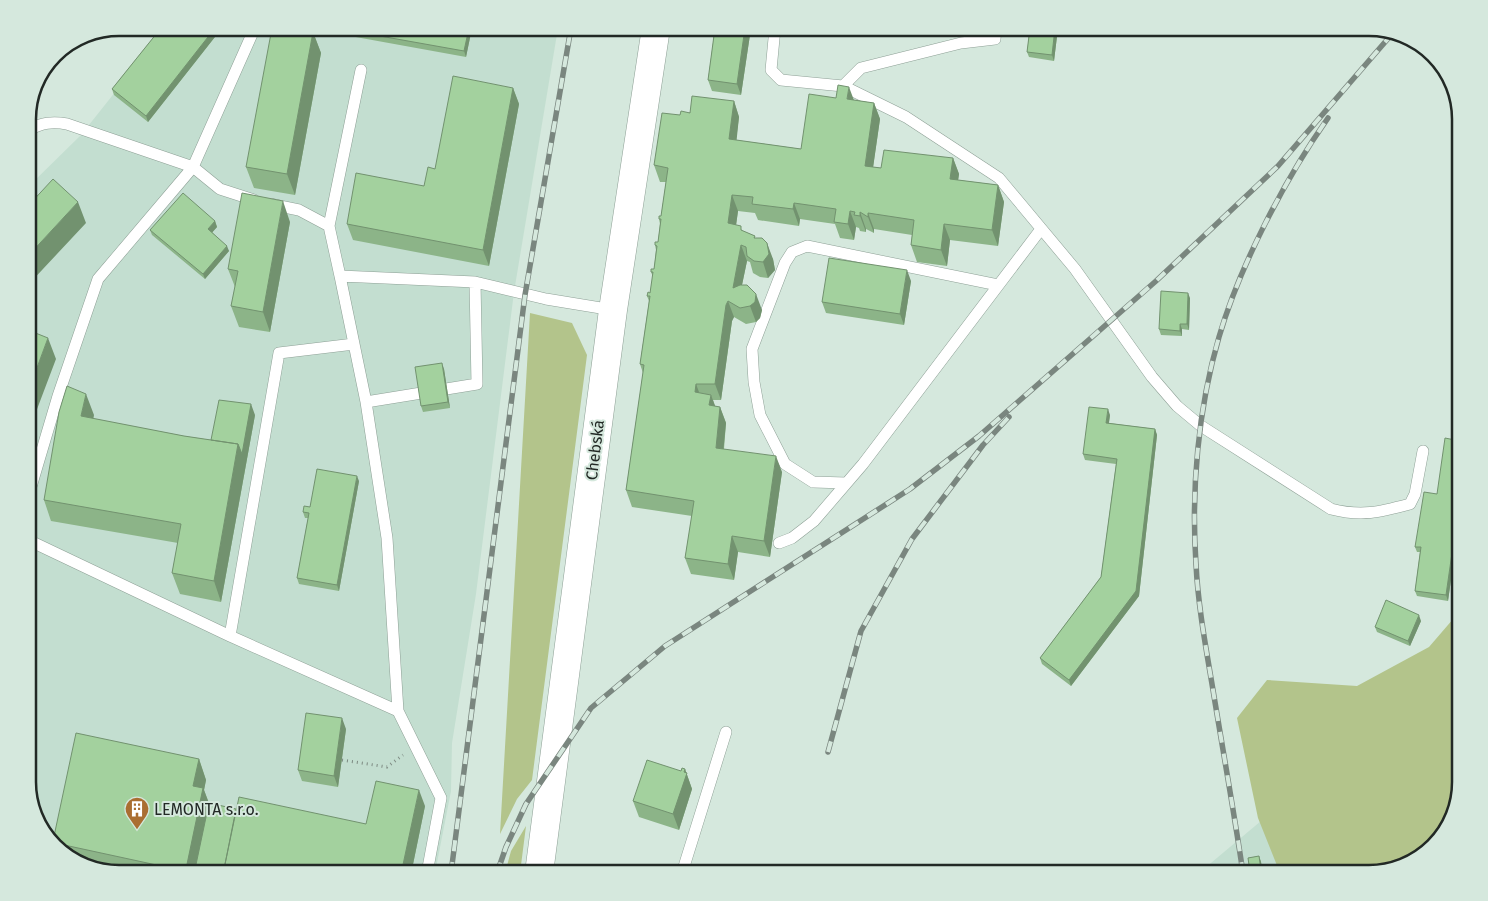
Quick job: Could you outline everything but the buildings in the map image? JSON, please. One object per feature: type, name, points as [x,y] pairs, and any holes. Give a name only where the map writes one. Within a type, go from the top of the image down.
[{"type":"street","name":"Chebská","points":[[540,865],[613,310],[655,36]]},
{"type":"lane","points":[[36,470],[58,396],[98,279],[193,168],[251,36]]},
{"type":"lane","points":[[773,36],[771,70],[781,80],[843,86],[906,117],[999,178],[1102,305],[1152,377],[1177,406],[1201,426],[1331,509],[1351,514],[1376,513],[1410,504],[1414,494],[1423,451]]},
{"type":"lane","points":[[843,86],[861,68],[961,43],[995,38],[995,36]]},
{"type":"lane","points":[[361,70],[329,226],[366,402],[387,538],[398,711],[441,798],[429,865]]},
{"type":"lane","points":[[36,126],[53,121],[68,124],[193,168],[220,190],[252,200],[299,210],[329,226]]},
{"type":"lane","points":[[779,543],[792,538],[814,521],[846,483],[1041,228]]},
{"type":"lane","points":[[846,483],[814,482],[784,464],[760,415],[754,382],[752,349],[785,263],[792,252],[807,246],[998,285]]},
{"type":"lane","points":[[340,276],[475,282],[546,299],[613,310]]},
{"type":"lane","points":[[366,402],[476,384],[475,282]]},
{"type":"lane","points":[[230,636],[279,353],[354,344]]},
{"type":"lane","points":[[36,544],[230,636],[398,711]]},
{"type":"lane","points":[[685,865],[726,732]]},
{"type":"path","points":[[342,760],[387,767],[415,746]]},
{"type":"shaded area","points":[[160,36],[557,36],[514,292],[476,594],[452,743],[451,791],[437,865],[108,864],[87,858],[69,848],[50,828],[45,819],[36,787],[36,179],[81,135]]},
{"type":"shaded area","points":[[1274,810],[1284,865],[1209,865]]},
{"type":"green space","points":[[530,313],[572,323],[587,355],[532,780],[517,799],[500,834]]},
{"type":"green space","points":[[1452,620],[1452,782],[1449,803],[1435,832],[1410,854],[1390,862],[1369,865],[1277,865],[1258,818],[1237,718],[1267,680],[1357,686],[1429,647]]},
{"type":"green space","points":[[526,826],[521,865],[507,865],[511,851]]},
{"type":"railway","points":[[452,865],[525,295],[570,36]]},
{"type":"railway","points":[[500,865],[526,804],[591,708],[665,646],[910,489],[979,436],[1156,281],[1278,166],[1388,39]]},
{"type":"railway","points":[[1242,865],[1205,643],[1196,564],[1195,507],[1201,421],[1219,337],[1251,252],[1280,195],[1328,118]]},
{"type":"railway","points":[[828,752],[861,631],[912,539],[983,445],[1009,417]]},
{"type":"place","name":"LEMONTA s.r.o.","points":[[137,830]]}]
